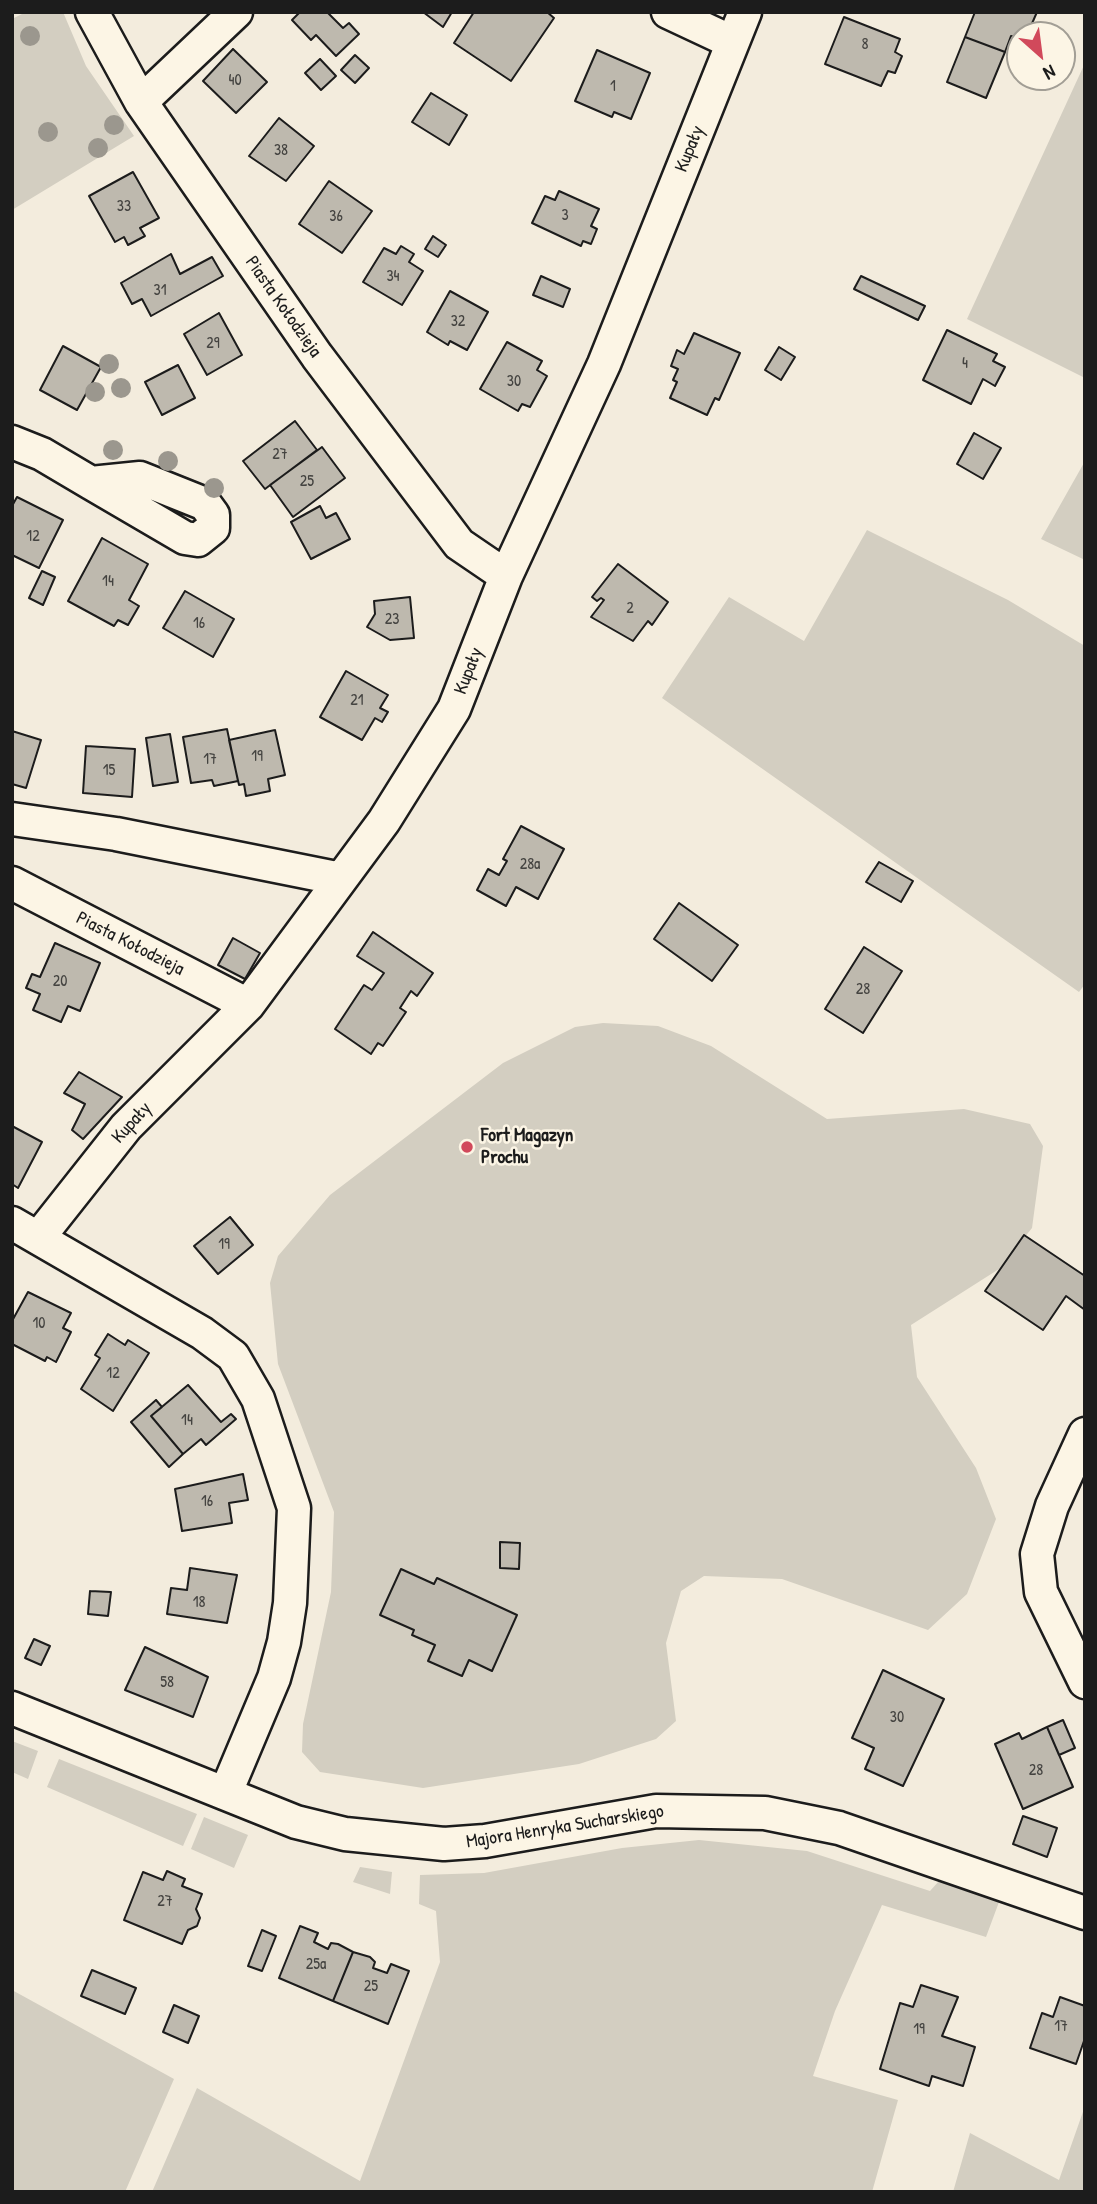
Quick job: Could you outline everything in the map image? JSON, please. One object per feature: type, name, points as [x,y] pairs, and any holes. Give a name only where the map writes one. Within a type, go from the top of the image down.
[{"type":"street","name":"Piasta Kołodzieja","points":[[92,12],[141,102],[317,356],[459,544],[506,576]]},
{"type":"street","points":[[141,102],[236,12]]},
{"type":"street","points":[[668,12],[732,42]]},
{"type":"street","name":"Kupały","points":[[26,1230],[248,1005],[384,821],[454,709],[506,576],[604,364],[745,12]]},
{"type":"street","points":[[12,442],[42,454],[91,483]]},
{"type":"street","points":[[12,819],[116,834],[341,879]]},
{"type":"street","name":"Piasta Kołodzieja","points":[[12,883],[248,1005]]},
{"type":"street","points":[[26,1230],[233,1356],[258,1399],[293,1508],[290,1603],[284,1643],[274,1678],[226,1792]]},
{"type":"street","points":[[1085,1434],[1052,1506],[1037,1554],[1041,1592],[1085,1682]]},
{"type":"street","name":"Majora Henryka Sucharskiego","points":[[12,1708],[296,1822],[345,1834],[444,1844],[485,1841],[656,1811],[765,1813],[839,1828],[1085,1913]]},
{"type":"shaded area","points":[[26,12],[63,12],[86,66],[134,136],[12,210],[12,19]]},
{"type":"shaded area","points":[[1085,63],[1085,378],[967,319],[1072,91],[1076,91],[1076,83]]},
{"type":"shaded area","points":[[1085,461],[1085,560],[1041,539]]},
{"type":"shaded area","points":[[867,530],[1008,600],[1085,646],[1085,984],[1079,992],[662,698],[729,597],[804,641]]},
{"type":"shaded area","points":[[603,1023],[658,1026],[711,1046],[827,1119],[964,1109],[1030,1124],[1043,1146],[1032,1228],[999,1269],[911,1325],[917,1377],[976,1468],[996,1519],[967,1594],[928,1630],[782,1579],[704,1576],[681,1591],[666,1643],[676,1721],[656,1739],[579,1764],[423,1788],[320,1772],[302,1752],[303,1724],[331,1592],[334,1512],[278,1364],[270,1283],[278,1256],[330,1195],[503,1063],[575,1027]]},
{"type":"shaded area","points":[[12,1741],[38,1751],[28,1779],[12,1772]]},
{"type":"shaded area","points":[[59,1759],[197,1814],[183,1846],[47,1787]]},
{"type":"shaded area","points":[[204,1817],[248,1835],[234,1868],[191,1849]]},
{"type":"shaded area","points":[[699,1840],[807,1851],[930,1891],[939,1881],[999,1902],[986,1937],[882,1905],[835,2011],[813,2076],[898,2100],[872,2192],[152,2192],[197,2088],[360,2181],[440,1962],[436,1911],[419,1904],[420,1875],[484,1873],[622,1848]]},
{"type":"shaded area","points":[[360,1867],[392,1872],[390,1894],[353,1882]]},
{"type":"shaded area","points":[[12,1990],[174,2079],[125,2192],[12,2192]]},
{"type":"shaded area","points":[[1085,2106],[1085,2192],[953,2192],[970,2133],[1059,2180]]},
{"type":"building","points":[[300,12],[327,12],[343,28],[349,23],[359,34],[336,56],[316,35],[311,40],[292,20]]},
{"type":"building","points":[[423,12],[452,12],[443,27]]},
{"type":"building","points":[[474,12],[547,12],[554,18],[511,81],[454,43]]},
{"type":"building","points":[[975,12],[1037,12],[1033,21],[1006,21],[1005,52],[965,37]]},
{"type":"building","points":[[844,17],[900,39],[895,52],[902,56],[895,73],[888,71],[881,86],[825,64]]},
{"type":"building","points":[[965,37],[1005,52],[986,98],[947,82]]},
{"type":"building","points":[[233,49],[267,82],[236,113],[203,81]]},
{"type":"building","points":[[597,50],[650,73],[631,119],[614,112],[612,117],[575,101]]},
{"type":"building","points":[[355,55],[369,68],[355,83],[341,70]]},
{"type":"building","points":[[320,59],[336,76],[321,90],[305,73]]},
{"type":"building","points":[[431,93],[467,115],[449,145],[412,122]]},
{"type":"building","points":[[279,118],[314,146],[286,181],[249,156]]},
{"type":"building","points":[[133,172],[159,218],[140,228],[145,236],[128,245],[124,237],[115,242],[89,196]]},
{"type":"building","points":[[329,181],[372,211],[342,253],[299,224]]},
{"type":"building","points":[[559,191],[599,209],[591,226],[597,229],[591,244],[583,241],[581,246],[532,223],[545,196],[555,200]]},
{"type":"building","points":[[433,236],[446,245],[438,257],[425,249]]},
{"type":"building","points":[[401,246],[414,254],[409,262],[423,271],[402,305],[363,282],[384,248],[396,254]]},
{"type":"building","points":[[171,254],[180,274],[212,257],[223,276],[151,316],[142,299],[132,304],[121,283]]},
{"type":"building","points":[[541,276],[570,289],[563,307],[533,295]]},
{"type":"building","points":[[861,276],[925,306],[918,320],[854,289]]},
{"type":"building","points":[[450,291],[488,312],[467,350],[450,341],[448,345],[427,332]]},
{"type":"building","points":[[219,313],[242,355],[207,375],[184,334]]},
{"type":"building","points":[[947,330],[997,354],[993,361],[1005,367],[995,386],[983,379],[971,404],[923,380]]},
{"type":"building","points":[[694,333],[740,353],[719,400],[715,398],[707,415],[670,398],[677,382],[673,380],[678,369],[671,366],[677,350],[684,354]]},
{"type":"building","points":[[507,342],[542,361],[537,370],[547,376],[530,407],[522,404],[518,411],[480,389]]},
{"type":"building","points":[[63,346],[101,367],[77,410],[40,390]]},
{"type":"building","points":[[779,347],[795,357],[781,380],[765,370]]},
{"type":"building","points":[[178,365],[195,398],[162,415],[145,382]]},
{"type":"building","points":[[295,421],[317,450],[265,489],[243,461]]},
{"type":"building","points":[[974,433],[1001,448],[983,479],[957,464]]},
{"type":"building","points":[[322,447],[345,478],[293,517],[270,485]]},
{"type":"building","points":[[17,497],[63,520],[39,568],[12,555],[12,506]]},
{"type":"building","points":[[320,506],[326,518],[336,513],[350,539],[311,559],[291,522]]},
{"type":"building","points":[[102,538],[148,564],[129,600],[139,606],[128,625],[118,620],[114,626],[68,601]]},
{"type":"building","points":[[618,564],[668,602],[652,625],[648,621],[633,641],[591,617],[604,600],[601,598],[597,601],[592,597]]},
{"type":"building","points":[[42,571],[55,577],[43,605],[29,598]]},
{"type":"building","points":[[185,591],[234,619],[213,657],[163,628]]},
{"type":"building","points":[[410,597],[414,638],[390,640],[367,627],[375,614],[374,601]]},
{"type":"building","points":[[346,671],[388,695],[380,708],[388,712],[382,722],[375,718],[362,740],[320,717]]},
{"type":"building","points":[[227,729],[238,781],[214,786],[212,780],[191,783],[183,737]]},
{"type":"building","points":[[275,730],[285,775],[268,779],[270,791],[246,796],[244,784],[239,785],[229,740]]},
{"type":"building","points":[[12,731],[41,740],[26,788],[12,784]]},
{"type":"building","points":[[170,734],[178,782],[153,786],[146,738]]},
{"type":"building","points":[[86,746],[135,749],[132,797],[83,793]]},
{"type":"building","points":[[521,826],[564,849],[538,899],[516,887],[506,906],[477,890],[488,869],[499,875],[507,861],[503,859]]},
{"type":"building","points":[[879,862],[913,881],[901,902],[866,882]]},
{"type":"building","points":[[679,903],[738,945],[712,981],[654,939]]},
{"type":"building","points":[[373,932],[433,973],[417,996],[411,991],[400,1008],[406,1012],[383,1046],[378,1043],[371,1054],[335,1029],[364,985],[372,990],[384,973],[357,956]]},
{"type":"building","points":[[233,938],[260,953],[245,979],[218,965]]},
{"type":"building","points":[[55,943],[100,963],[80,1011],[68,1006],[61,1022],[33,1010],[40,994],[26,988],[32,974],[40,977]]},
{"type":"building","points":[[864,947],[902,971],[863,1033],[825,1009]]},
{"type":"building","points":[[79,1072],[122,1097],[83,1139],[72,1130],[85,1104],[64,1093]]},
{"type":"building","points":[[12,1126],[42,1142],[18,1188],[12,1184]]},
{"type":"building","points":[[230,1217],[253,1245],[218,1274],[194,1246]]},
{"type":"building","points":[[1024,1235],[1085,1276],[1085,1310],[1066,1296],[1043,1330],[985,1291]]},
{"type":"building","points":[[28,1292],[71,1313],[63,1328],[71,1332],[56,1362],[47,1357],[45,1361],[12,1344],[12,1321]]},
{"type":"building","points":[[108,1334],[125,1345],[128,1340],[149,1353],[113,1411],[81,1389],[100,1358],[95,1355]]},
{"type":"building","points":[[188,1385],[221,1422],[231,1414],[236,1419],[206,1445],[201,1439],[183,1454],[151,1416]]},
{"type":"building","points":[[156,1400],[162,1407],[151,1416],[183,1454],[169,1467],[131,1422]]},
{"type":"building","points":[[243,1474],[248,1500],[229,1503],[232,1523],[182,1531],[175,1489]]},
{"type":"building","points":[[500,1542],[520,1543],[519,1569],[500,1568]]},
{"type":"building","points":[[190,1568],[237,1575],[227,1623],[167,1614],[171,1588],[187,1590]]},
{"type":"building","points":[[401,1569],[434,1584],[437,1578],[517,1615],[492,1671],[469,1660],[462,1676],[428,1661],[435,1645],[412,1635],[414,1630],[380,1615]]},
{"type":"building","points":[[90,1591],[111,1592],[108,1616],[88,1614]]},
{"type":"building","points":[[34,1639],[50,1646],[41,1665],[25,1658]]},
{"type":"building","points":[[145,1647],[208,1677],[193,1717],[125,1690]]},
{"type":"building","points":[[883,1670],[944,1699],[903,1786],[865,1769],[874,1748],[852,1738]]},
{"type":"building","points":[[1063,1720],[1075,1748],[1059,1755],[1047,1727]]},
{"type":"building","points":[[1047,1727],[1073,1787],[1023,1809],[995,1744],[1019,1733],[1022,1739]]},
{"type":"building","points":[[1023,1816],[1057,1828],[1047,1857],[1013,1844]]},
{"type":"building","points":[[167,1871],[185,1879],[182,1886],[202,1894],[196,1909],[200,1918],[197,1926],[188,1930],[182,1944],[124,1920],[143,1872],[163,1880]]},
{"type":"building","points":[[300,1926],[318,1933],[314,1942],[328,1949],[331,1943],[353,1952],[333,2001],[279,1978]]},
{"type":"building","points":[[262,1930],[276,1936],[262,1971],[248,1966]]},
{"type":"building","points":[[353,1952],[370,1957],[375,1962],[373,1968],[387,1973],[391,1964],[409,1971],[388,2024],[333,2001]]},
{"type":"building","points":[[92,1970],[136,1988],[125,2014],[81,1996]]},
{"type":"building","points":[[921,1985],[958,1997],[942,2036],[975,2047],[963,2086],[932,2076],[929,2086],[880,2069],[900,2003],[913,2007]]},
{"type":"building","points":[[1060,1997],[1085,2006],[1085,2038],[1076,2064],[1030,2048],[1042,2013],[1053,2017]]},
{"type":"building","points":[[174,2005],[199,2016],[188,2043],[163,2032]]},
{"type":"place","name":"Fort Magazyn Prochu","points":[[467,1147]]}]
